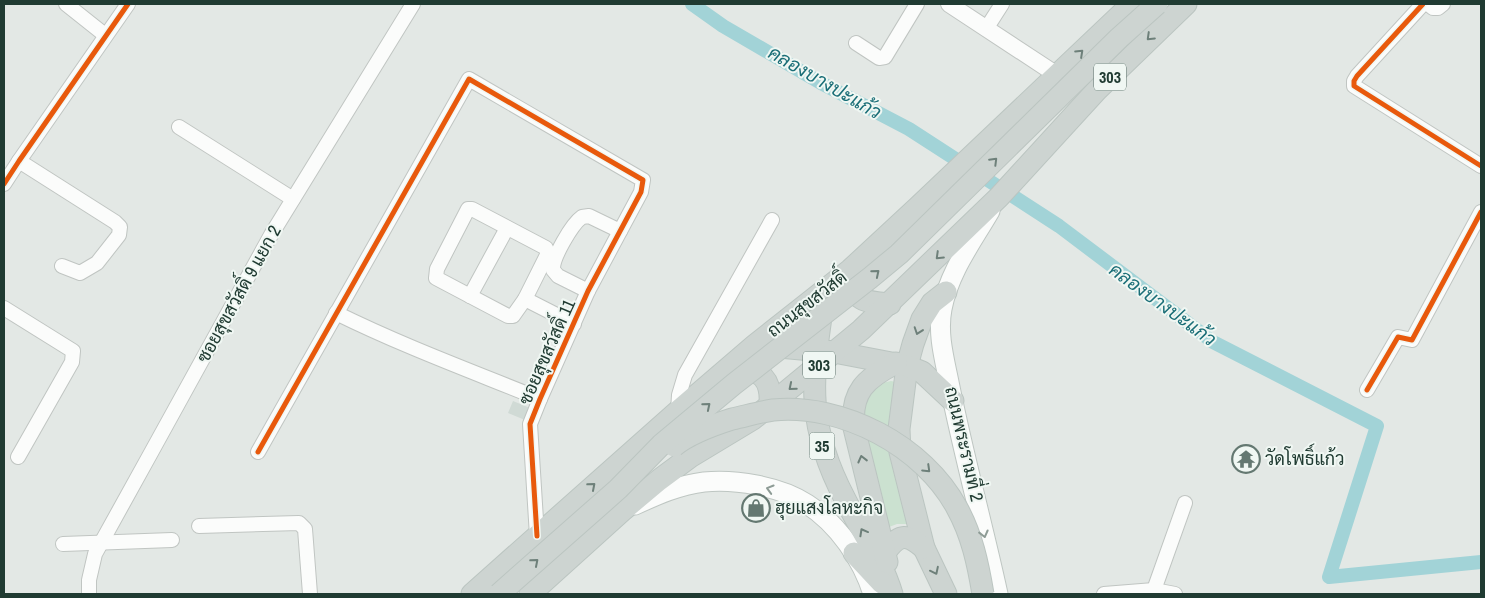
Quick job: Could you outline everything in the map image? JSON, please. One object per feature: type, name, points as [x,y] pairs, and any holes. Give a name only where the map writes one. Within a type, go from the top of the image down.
[{"type":"main road","name":"ถนนสุขสวัสดิ์","points":[[472,594],[556,518],[755,345],[850,270],[1132,4]]},
{"type":"main road","points":[[499,594],[618,489],[669,438],[734,384],[899,254],[1112,45],[1157,4]]},
{"type":"main road","name":"303","points":[[530,594],[659,480],[690,457],[753,419],[770,406],[822,357],[890,304],[999,197],[1097,90],[1186,4]]},
{"type":"main road","name":"ถนนพระรามที่ 2","points":[[998,594],[953,401],[940,336],[942,310],[946,292],[955,269],[999,197]]},
{"type":"main road","points":[[850,270],[852,286],[857,296],[867,302],[890,304]]},
{"type":"main road","name":"35","points":[[829,287],[823,302],[822,357],[814,407],[818,429],[823,450],[832,473],[874,552],[886,593]]},
{"type":"main road","name":"ถนนพระรามที่ 2","points":[[946,292],[932,303],[922,319],[901,364],[900,411],[900,452],[924,548],[946,594]]},
{"type":"main road","points":[[755,345],[822,357],[901,364],[922,372],[953,401]]},
{"type":"main road","points":[[733,364],[759,372],[768,381],[771,395],[770,406]]},
{"type":"main road","points":[[886,593],[886,551],[854,428],[853,409],[856,398],[868,380],[901,364]]},
{"type":"main road","points":[[618,489],[680,441],[718,423],[775,410],[833,415],[866,426],[884,436],[904,448],[931,473],[957,506],[968,530],[984,594]]},
{"type":"main road","points":[[622,511],[660,494],[687,485],[726,481],[753,484],[786,494],[806,503],[837,530],[886,593]]},
{"type":"main road","points":[[886,551],[894,540],[906,537],[913,539],[924,548]]},
{"type":"street","points":[[66,4],[105,35]]},
{"type":"street","points":[[4,184],[18,161],[128,4]]},
{"type":"street","name":"ซอยสุขสวัสดิ์ 9 แยก 2","points":[[89,594],[89,580],[95,554],[271,235],[413,4]]},
{"type":"street","points":[[856,43],[879,58],[885,57],[917,4]]},
{"type":"street","points":[[949,4],[1057,75]]},
{"type":"street","points":[[986,29],[1002,4]]},
{"type":"street","points":[[1423,4],[1357,76],[1354,86],[1481,166]]},
{"type":"street","points":[[1428,4],[1438,8],[1443,4]]},
{"type":"street","name":"ซอยสุขสวัสดิ์ 11","points":[[537,536],[530,424],[588,291],[643,184],[640,177],[469,79],[336,313],[428,355],[540,399]]},
{"type":"street","points":[[179,127],[293,198]]},
{"type":"street","points":[[18,161],[120,227],[119,235],[97,263],[80,273],[62,266]]},
{"type":"street","points":[[472,209],[546,248],[548,254],[513,316],[508,316],[470,296],[436,278],[438,269],[468,210],[472,209]]},
{"type":"street","points":[[1367,390],[1398,337],[1412,340],[1481,212]]},
{"type":"street","points":[[588,291],[558,276],[553,270],[554,259],[573,227],[582,217],[589,216],[620,231]]},
{"type":"street","points":[[678,411],[679,395],[685,375],[772,220]]},
{"type":"street","points":[[470,296],[508,228]]},
{"type":"street","points":[[524,299],[574,324]]},
{"type":"street","points":[[4,308],[73,351],[72,362],[18,457]]},
{"type":"street","points":[[258,452],[336,313]]},
{"type":"street","points":[[1154,590],[1185,503]]},
{"type":"street","points":[[199,526],[299,523],[305,529],[310,594]]},
{"type":"street","points":[[63,544],[172,540]]},
{"type":"street","points":[[1104,594],[1154,590],[1175,594]]},
{"type":"shaded area","points":[[513,401],[530,408],[525,420],[508,413]]},
{"type":"green space","points":[[896,382],[909,524],[897,524],[889,527],[860,422],[869,393],[882,383]]},
{"type":"waterway","name":"คลองบางปะแก้ว","points":[[692,4],[723,26],[821,83],[909,129],[1059,226],[1213,342],[1377,426],[1329,577],[1481,562]]},
{"type":"cycle path","points":[[4,184],[128,4]]},
{"type":"cycle path","points":[[1423,4],[1357,76],[1354,86],[1481,166]]},
{"type":"cycle path","points":[[258,452],[469,79],[643,180],[641,192],[588,291],[530,424],[537,536]]},
{"type":"cycle path","points":[[1367,390],[1398,337],[1412,340],[1481,212]]},
{"type":"place","name":"วัดโพธิ์แก้ว","points":[[1246,459]]},
{"type":"place","name":"ฮุยแสงโลหะกิจ","points":[[756,508]]}]
